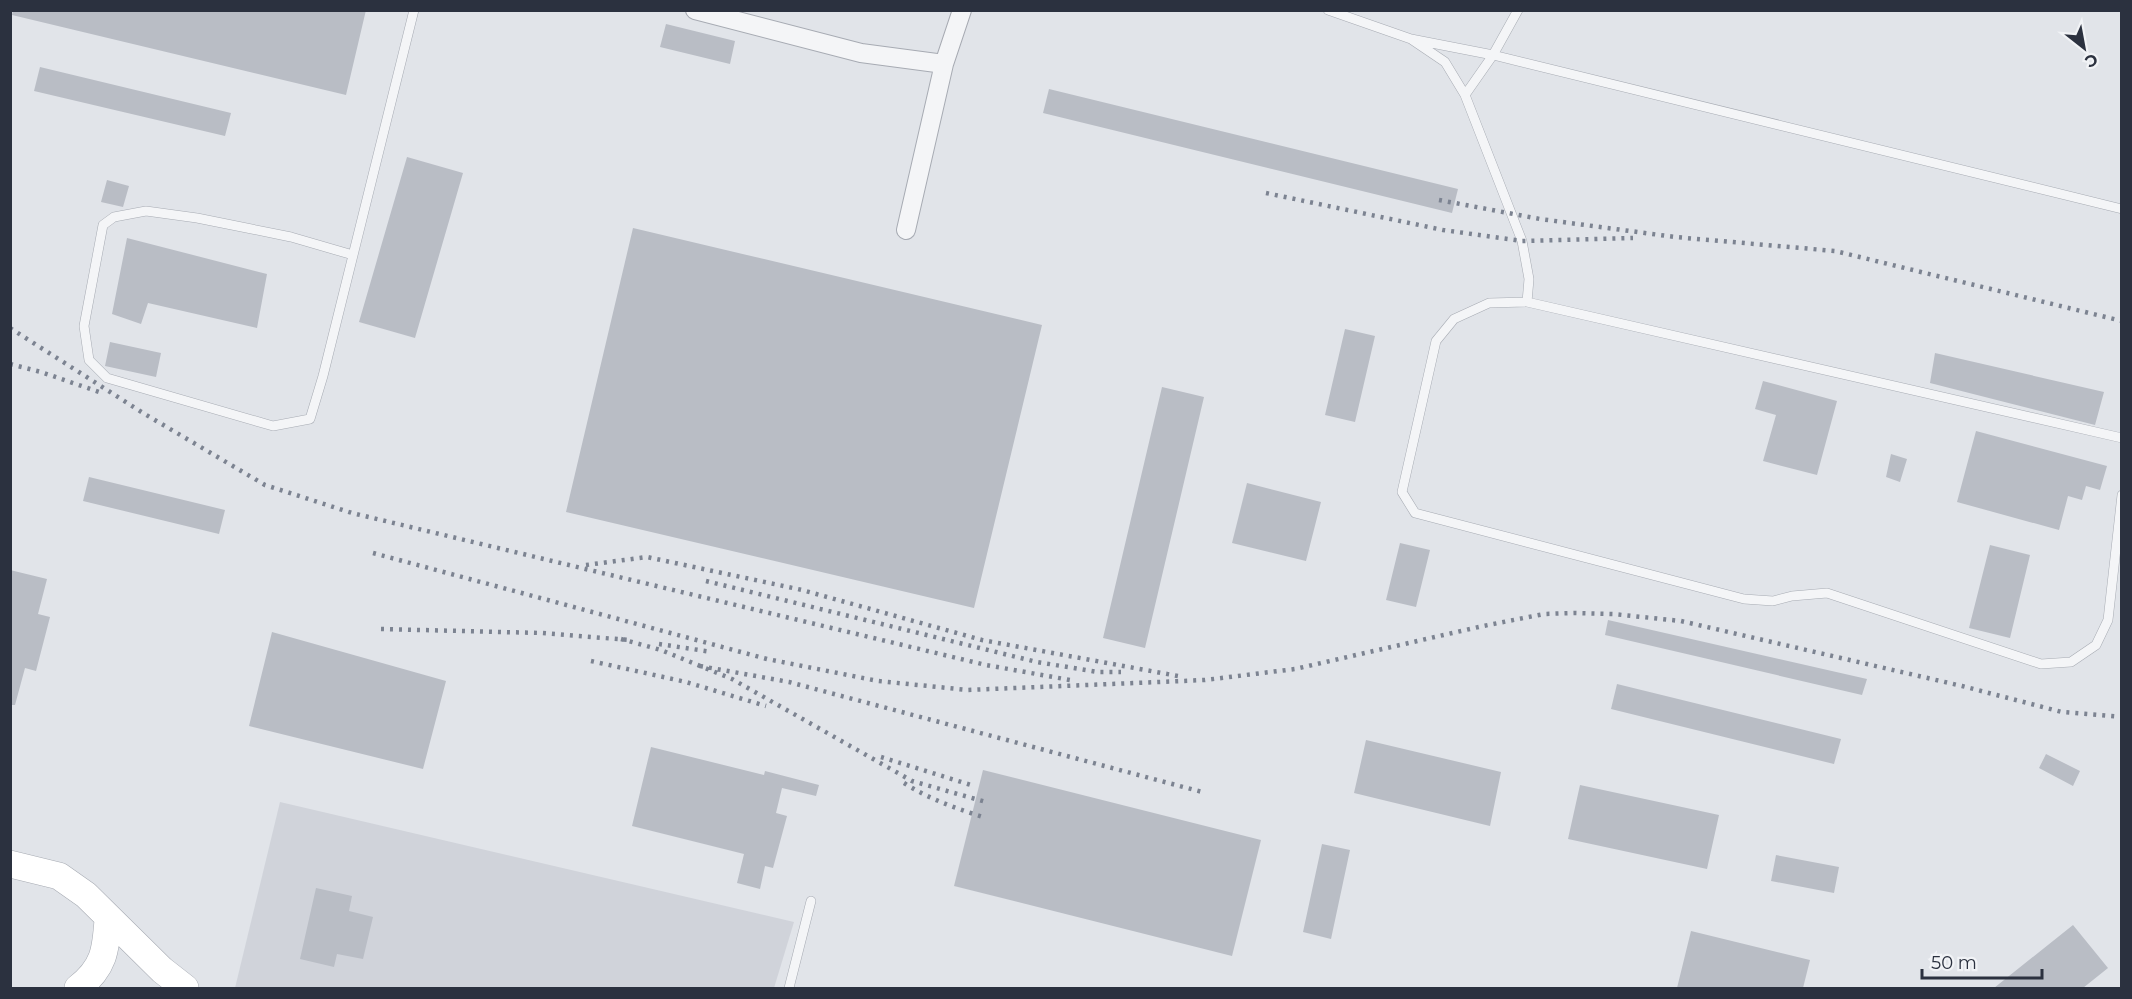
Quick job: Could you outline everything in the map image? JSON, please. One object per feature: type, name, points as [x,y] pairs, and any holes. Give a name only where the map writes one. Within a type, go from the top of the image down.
[{"type":"street","points":[[695,10],[861,53],[944,64]]},
{"type":"street","points":[[906,230],[944,64],[962,10]]},
{"type":"street","points":[[10,864],[59,876],[86,895],[162,970],[185,988]]},
{"type":"street","points":[[78,988],[93,977],[106,949],[108,919]]},
{"type":"lane","points":[[353,255],[291,237],[197,218],[146,212],[114,217],[103,225],[84,326],[89,360],[107,378],[273,426],[310,419],[323,376],[414,10]]},
{"type":"lane","points":[[1328,10],[1411,39],[1493,55],[2121,209]]},
{"type":"lane","points":[[1465,95],[1493,55],[1518,10]]},
{"type":"lane","points":[[1411,39],[1445,62],[1465,95],[1522,241],[1529,279],[1527,302]]},
{"type":"lane","points":[[2121,438],[1527,302],[1489,303],[1454,320],[1436,341],[1402,492],[1415,513],[1744,599],[1773,601],[1792,596],[1827,592],[2041,664],[2071,662],[2096,645],[2108,620],[2121,495]]},
{"type":"lane","points":[[789,988],[811,901]]},
{"type":"shaded area","points":[[280,802],[794,922],[774,988],[235,988]]},
{"type":"building","points":[[13,10],[366,10],[346,95],[12,15]]},
{"type":"building","points":[[666,24],[735,41],[730,64],[660,47]]},
{"type":"building","points":[[40,67],[231,113],[225,136],[34,91]]},
{"type":"building","points":[[1049,89],[1458,189],[1452,213],[1043,113]]},
{"type":"building","points":[[407,157],[463,173],[415,338],[359,322]]},
{"type":"building","points":[[107,180],[129,186],[123,207],[101,202]]},
{"type":"building","points":[[633,228],[1042,325],[974,608],[566,512]]},
{"type":"building","points":[[127,238],[267,274],[257,328],[148,303],[141,324],[112,314]]},
{"type":"building","points":[[1345,329],[1375,336],[1355,422],[1325,415]]},
{"type":"building","points":[[110,342],[161,353],[156,377],[105,366]]},
{"type":"building","points":[[1935,353],[2104,392],[2095,425],[1930,383]]},
{"type":"building","points":[[1763,381],[1837,401],[1817,475],[1763,461],[1776,415],[1755,409]]},
{"type":"building","points":[[1162,387],[1204,397],[1145,648],[1103,638]]},
{"type":"building","points":[[1976,431],[2107,466],[2100,490],[2086,486],[2082,500],[2068,496],[2059,530],[1957,502]]},
{"type":"building","points":[[1891,454],[1907,459],[1900,482],[1886,477]]},
{"type":"building","points":[[89,477],[225,510],[219,534],[83,501]]},
{"type":"building","points":[[1247,483],[1321,502],[1306,561],[1232,543]]},
{"type":"building","points":[[1400,543],[1430,550],[1416,607],[1386,600]]},
{"type":"building","points":[[1990,545],[2030,555],[2010,638],[1969,628]]},
{"type":"building","points":[[10,570],[47,579],[38,614],[50,617],[36,671],[25,668],[15,705],[10,705]]},
{"type":"building","points":[[1608,620],[1867,679],[1862,695],[1605,635]]},
{"type":"building","points":[[272,632],[446,681],[423,769],[249,726]]},
{"type":"building","points":[[1617,684],[1841,739],[1834,764],[1611,709]]},
{"type":"building","points":[[1366,740],[1501,772],[1490,826],[1354,793]]},
{"type":"building","points":[[651,747],[764,775],[765,771],[819,785],[816,796],[782,788],[776,813],[787,816],[773,868],[765,866],[760,889],[737,883],[744,854],[632,826]]},
{"type":"building","points":[[2046,754],[2080,771],[2073,786],[2039,768]]},
{"type":"building","points":[[983,770],[1261,840],[1232,956],[954,886]]},
{"type":"building","points":[[1580,785],[1719,815],[1707,869],[1568,839]]},
{"type":"building","points":[[1322,844],[1350,850],[1331,939],[1303,932]]},
{"type":"building","points":[[1776,855],[1839,867],[1834,893],[1771,881]]},
{"type":"building","points":[[316,888],[352,896],[349,911],[373,917],[363,959],[337,954],[334,967],[300,959]]},
{"type":"building","points":[[2073,925],[2108,968],[2083,988],[1994,988]]},
{"type":"building","points":[[1691,931],[1810,960],[1803,988],[1677,988]]},
{"type":"railway","points":[[1266,193],[1443,230],[1522,241],[1633,238]]},
{"type":"railway","points":[[1439,200],[1540,219],[1675,237],[1835,251],[2122,321]]},
{"type":"railway","points":[[10,328],[143,413],[265,485],[352,513],[986,665],[1070,680]]},
{"type":"railway","points":[[10,364],[102,393]]},
{"type":"railway","points":[[373,553],[767,659],[878,681],[968,690],[1205,680],[1295,669],[1483,626],[1544,614],[1574,613],[1613,614],[1681,621],[1962,686],[2062,712],[2122,717]]},
{"type":"railway","points":[[586,565],[647,557],[802,590],[982,640],[1178,676]]},
{"type":"railway","points":[[706,581],[1037,662],[1098,672],[1121,672]]},
{"type":"railway","points":[[381,629],[542,633],[629,640]]},
{"type":"railway","points":[[621,639],[661,650],[732,679],[912,781],[986,802]]},
{"type":"railway","points":[[659,644],[712,652]]},
{"type":"railway","points":[[591,661],[686,682],[766,706]]},
{"type":"railway","points":[[700,666],[789,682],[1206,793]]},
{"type":"railway","points":[[881,757],[971,785]]},
{"type":"railway","points":[[904,783],[942,803],[983,817]]}]
